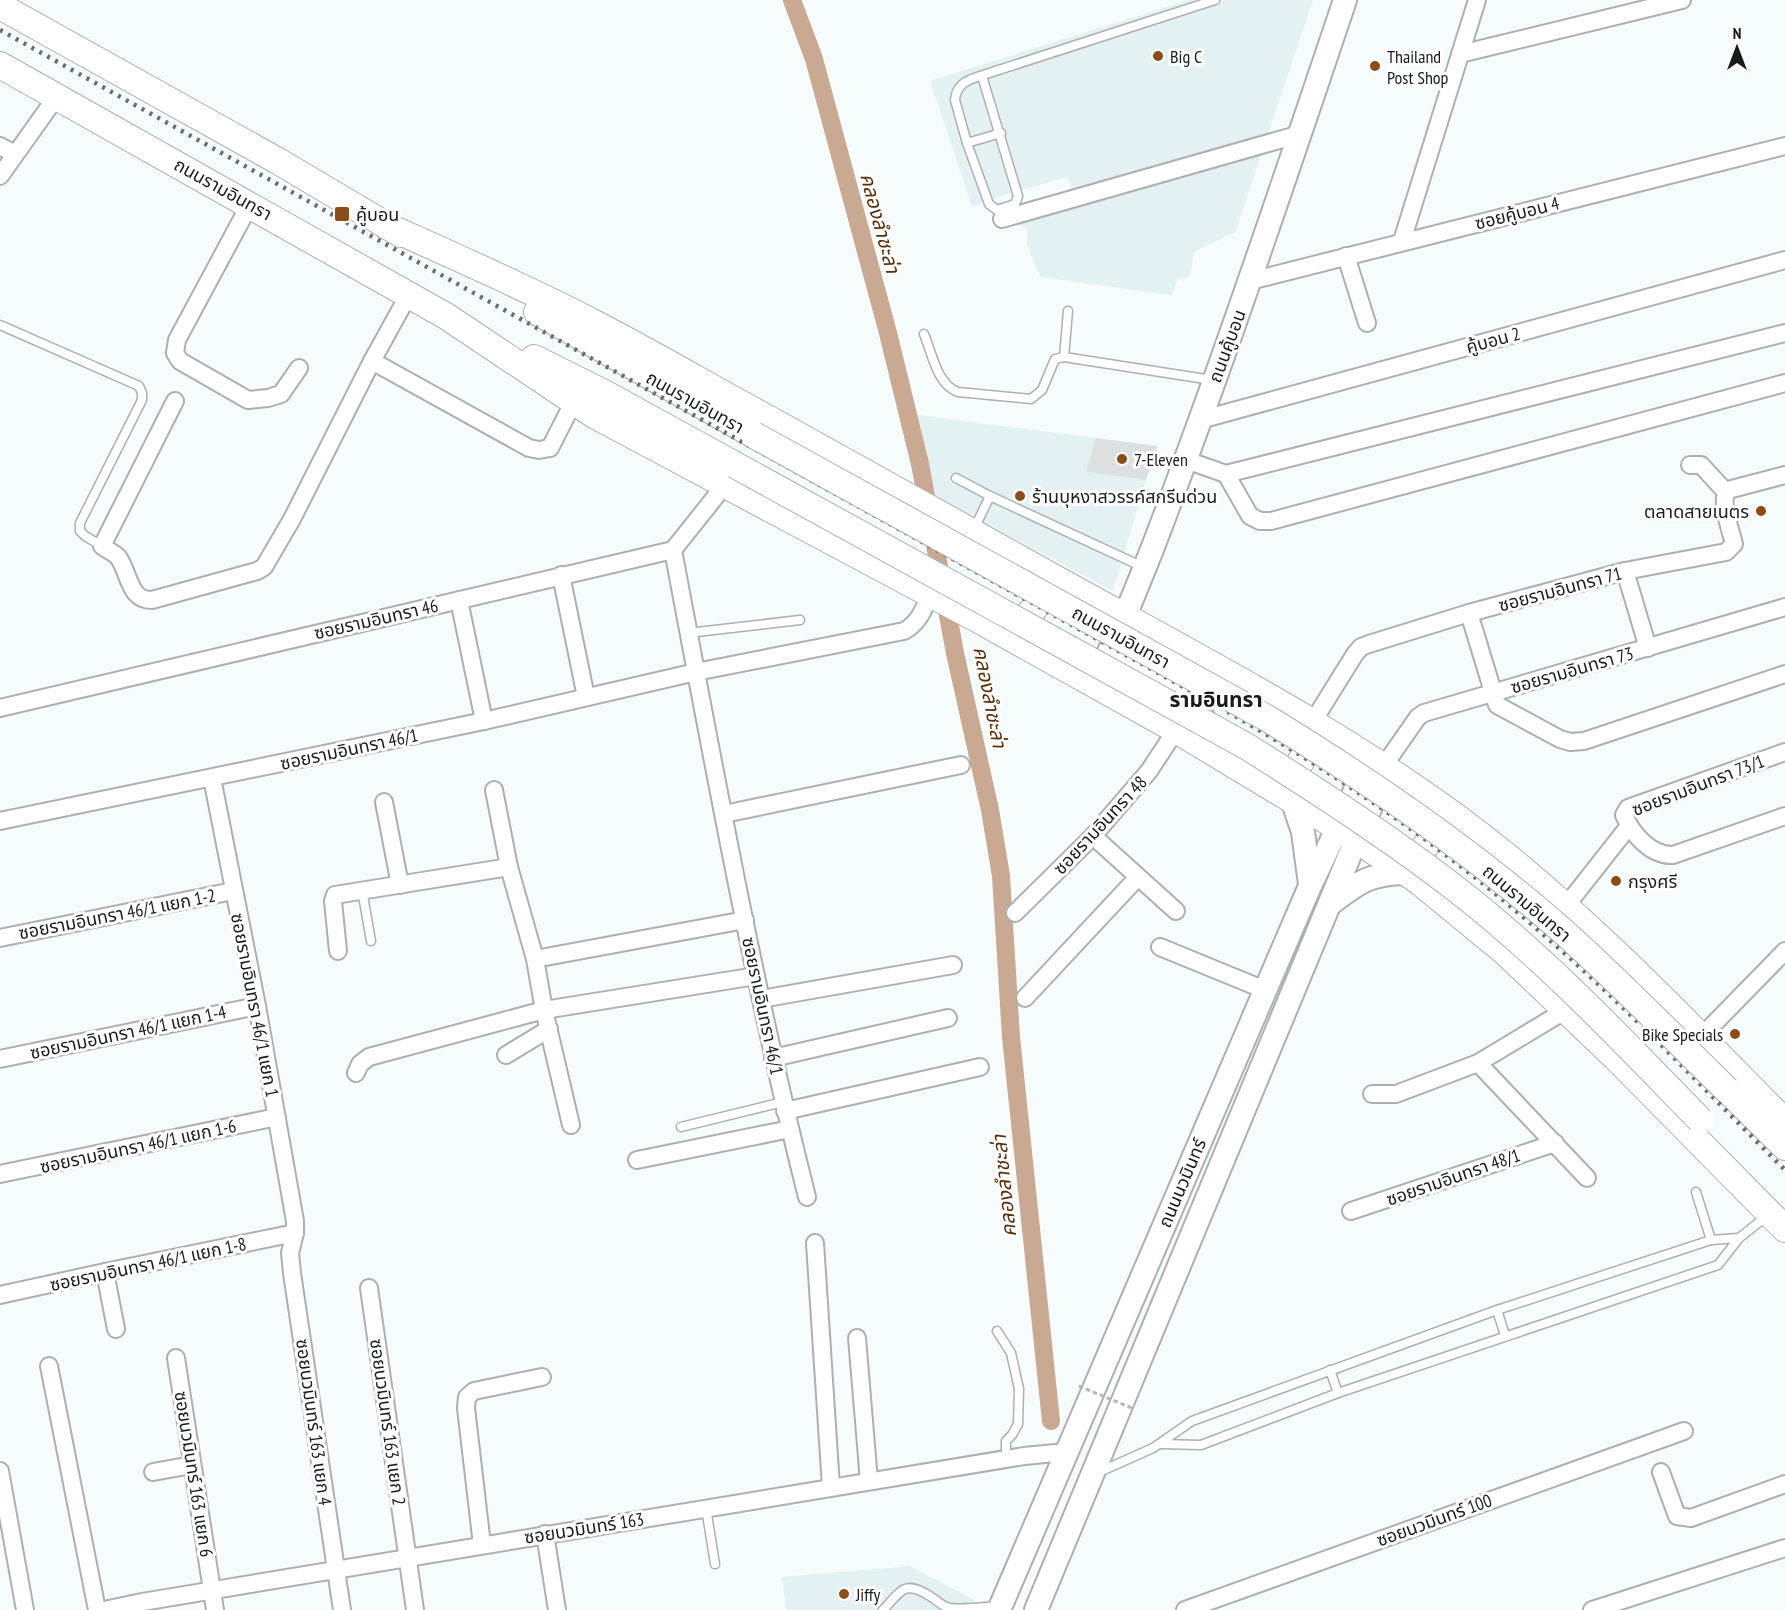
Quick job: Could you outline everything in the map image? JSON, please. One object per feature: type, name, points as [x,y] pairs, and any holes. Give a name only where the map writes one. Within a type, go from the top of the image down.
[{"type":"main road","name":"ถนนคู้บอน","points":[[1093,685],[1146,568],[1186,460],[1345,0]]},
{"type":"main road","name":"ถนนรามอินทรา","points":[[0,6],[278,161],[387,226],[754,435],[1265,717],[1336,760],[1415,815],[1527,901],[1618,982],[1785,1147]]},
{"type":"main road","name":"ถนนรามอินทรา","points":[[0,65],[409,294],[446,316],[594,415],[730,475],[1246,746],[1322,794],[1457,889],[1509,933],[1606,1022],[1700,1120],[1780,1217]]},
{"type":"main road","name":"ถนนรามอินทรา","points":[[387,226],[469,262],[593,323],[1126,616],[1380,765],[1476,832],[1566,906],[1785,1122]]},
{"type":"main road","name":"ถนนรามอินทรา","points":[[446,316],[606,394],[730,475],[934,596],[1176,730],[1347,833],[1411,877],[1506,953],[1780,1217]]},
{"type":"main road","points":[[999,631],[1016,624],[1036,607],[1044,585],[1036,568]]},
{"type":"main road","points":[[1113,644],[1118,657],[1189,699],[1198,708],[1205,719],[1219,757]]},
{"type":"main road","points":[[1257,779],[1290,773],[1302,763],[1305,749],[1305,719]]},
{"type":"main road","name":"ถนนนวมินทร์","points":[[1000,1608],[1310,886],[1347,833],[1380,765]]},
{"type":"main road","points":[[1292,799],[1303,832],[1310,886]]},
{"type":"main road","points":[[1329,905],[1358,882],[1388,874],[1411,877],[1424,846],[1434,838],[1449,832],[1476,832]]},
{"type":"main road","name":"ถนนนวมินทร์","points":[[1036,1610],[1329,905],[1347,833]]},
{"type":"street","points":[[1402,241],[1477,0]]},
{"type":"street","points":[[1460,54],[1682,0]]},
{"type":"street","points":[[0,176],[7,150],[57,96]]},
{"type":"street","points":[[1002,219],[1300,134]]},
{"type":"street","name":"ซอยคู้บอน 4","points":[[1250,280],[1785,146]]},
{"type":"street","points":[[250,204],[177,340],[175,353],[180,361],[248,400],[281,394],[299,368]]},
{"type":"street","points":[[1347,256],[1367,323]]},
{"type":"street","name":"คู้บอน 2","points":[[1200,420],[1785,260]]},
{"type":"street","points":[[175,401],[102,546],[118,556],[137,596],[144,600],[153,600],[264,567],[292,519],[372,361],[409,294]]},
{"type":"street","points":[[1186,460],[1226,474],[1785,333]]},
{"type":"street","points":[[372,361],[529,448],[538,450],[550,448],[574,401]]},
{"type":"street","points":[[1226,474],[1250,516],[1260,521],[1271,521],[1785,383]]},
{"type":"street","points":[[1690,465],[1701,465],[1726,492],[1785,475]]},
{"type":"street","points":[[696,672],[673,550],[730,475]]},
{"type":"street","name":"ซอยรามอินทรา 71","points":[[1305,719],[1361,647],[1469,614],[1625,571],[1726,552],[1734,544],[1724,501],[1726,492]]},
{"type":"street","name":"ซอยรามอินทรา 46","points":[[0,708],[673,550]]},
{"type":"street","points":[[1625,571],[1648,648]]},
{"type":"street","points":[[561,575],[586,697]]},
{"type":"street","name":"ซอยรามอินทรา 46/1","points":[[0,821],[484,721],[696,672],[904,631],[912,627],[934,596]]},
{"type":"street","points":[[459,600],[484,721]]},
{"type":"street","name":"ซอยรามอินทรา 73","points":[[1380,765],[1418,717],[1425,713],[1785,607]]},
{"type":"street","points":[[1469,614],[1497,705],[1560,739],[1570,742],[1584,741],[1785,674]]},
{"type":"street","name":"ซอยรามอินทรา 46/1","points":[[696,672],[773,1058],[807,1197]]},
{"type":"street","name":"ซอยรามอินทรา 48","points":[[1015,913],[1093,836],[1149,771],[1176,730]]},
{"type":"street","name":"ซอยรามอินทรา 73/1","points":[[1785,752],[1628,808],[1624,815],[1629,826],[1654,851],[1662,855],[1673,855],[1785,816]]},
{"type":"street","points":[[724,814],[961,765]]},
{"type":"street","name":"ซอยรามอินทรา 46/1 แยก 1","points":[[212,778],[277,1117],[295,1221],[295,1233]]},
{"type":"street","points":[[494,790],[509,867],[536,959],[544,1010],[571,1125]]},
{"type":"street","points":[[384,802],[400,885]]},
{"type":"street","name":"ซอยรามอินทรา 73/1","points":[[1566,906],[1629,826]]},
{"type":"street","points":[[1093,836],[1176,911]]},
{"type":"street","points":[[338,951],[333,902],[335,895],[509,867]]},
{"type":"street","points":[[1024,998],[1138,877]]},
{"type":"street","name":"ซอยรามอินทรา 46/1 แยก 1-2","points":[[0,938],[233,891]]},
{"type":"street","points":[[536,959],[745,920]]},
{"type":"street","points":[[1160,947],[1265,990]]},
{"type":"street","points":[[1701,1037],[1785,951]]},
{"type":"street","points":[[761,999],[954,965]]},
{"type":"street","points":[[356,1073],[360,1064],[369,1057],[544,1010],[756,976]]},
{"type":"street","name":"ซอยรามอินทรา 46/1 แยก 1-4","points":[[0,1059],[256,1006]]},
{"type":"street","points":[[1372,1094],[1396,1094],[1478,1063],[1566,1010]]},
{"type":"street","points":[[773,1058],[948,1018]]},
{"type":"street","points":[[506,1055],[549,1029]]},
{"type":"street","points":[[1478,1063],[1587,1178]]},
{"type":"street","points":[[784,1106],[980,1067]]},
{"type":"street","name":"ซอยรามอินทรา 46/1 แยก 1-6","points":[[0,1174],[277,1117]]},
{"type":"street","points":[[637,1160],[790,1129]]},
{"type":"street","name":"ซอยรามอินทรา 48/1","points":[[1351,1211],[1555,1143]]},
{"type":"street","name":"ซอยรามอินทรา 46/1 แยก 1-8","points":[[0,1295],[295,1233]]},
{"type":"street","name":"ซอยนวมินทร์ 163 แยก 4","points":[[295,1233],[290,1253],[292,1273],[342,1610]]},
{"type":"street","points":[[815,1244],[831,1487]]},
{"type":"street","points":[[105,1272],[116,1329]]},
{"type":"street","name":"ซอยนวมินทร์ 163 แยก 2","points":[[369,1288],[414,1610]]},
{"type":"street","points":[[857,1338],[868,1481]]},
{"type":"street","name":"ซอยนวมินทร์ 163 แยก 6","points":[[176,1358],[215,1610]]},
{"type":"street","points":[[49,1366],[97,1610]]},
{"type":"street","points":[[483,1545],[466,1408],[467,1397],[474,1390],[542,1377]]},
{"type":"street","name":"ซอยนวมินทร์ 100","points":[[1185,1610],[1684,1431]]},
{"type":"street","name":"ซอยนวมินทร์ 163","points":[[104,1610],[406,1557],[831,1487],[1006,1459],[1066,1452]]},
{"type":"street","points":[[153,1472],[192,1465]]},
{"type":"street","points":[[0,1471],[3,1507],[25,1610]]},
{"type":"street","points":[[1661,1472],[1677,1516],[1683,1518],[1691,1518],[1785,1484]]},
{"type":"street","points":[[545,1534],[557,1610]]},
{"type":"street","points":[[1592,1610],[1785,1548]]},
{"type":"lane","points":[[982,76],[1001,133],[1018,199],[1015,204],[998,210],[989,206],[955,100],[955,94],[965,82],[982,76],[1215,0]]},
{"type":"lane","points":[[967,143],[1001,133]]},
{"type":"lane","points":[[1064,357],[1068,311]]},
{"type":"lane","points":[[0,325],[139,387],[142,393],[142,400],[80,523],[80,531],[102,546]]},
{"type":"lane","points":[[924,334],[944,382],[950,389],[958,392],[1031,399],[1042,390],[1055,359],[1064,357],[1214,380]]},
{"type":"lane","points":[[956,478],[1146,568]]},
{"type":"lane","points":[[964,528],[990,496]]},
{"type":"lane","points":[[688,633],[800,620]]},
{"type":"lane","points":[[362,890],[371,941]]},
{"type":"lane","points":[[681,1127],[784,1106]]},
{"type":"lane","points":[[1696,1192],[1711,1240]]},
{"type":"lane","points":[[1093,1475],[1161,1444],[1192,1421],[1497,1311],[1711,1240],[1739,1238],[1780,1217]]},
{"type":"lane","points":[[1161,1444],[1201,1445],[1338,1393],[1718,1265],[1739,1238]]},
{"type":"lane","points":[[1497,1311],[1505,1335]]},
{"type":"lane","points":[[997,1331],[1011,1353],[1019,1389],[1018,1424],[1006,1441],[1006,1459]]},
{"type":"lane","points":[[1330,1370],[1338,1393]]},
{"type":"lane","points":[[706,1508],[715,1564]]},
{"type":"lane","points":[[883,1610],[898,1593],[908,1587],[918,1588],[947,1609],[1000,1608]]},
{"type":"path","points":[[1080,1386],[1134,1409]]},
{"type":"shaded area","points":[[1189,0],[1313,0],[1235,232],[1195,251],[1189,277],[1178,279],[1171,295],[1040,277],[1027,244],[1027,228],[1017,225],[1021,206],[1072,190],[1067,177],[1013,192],[972,207],[930,81]]},
{"type":"shaded area","points":[[917,415],[1096,438],[1087,472],[1146,480],[1113,591],[934,496]]},
{"type":"shaded area","points":[[910,1566],[974,1600],[970,1610],[786,1610],[782,1577]]},
{"type":"building","name":"7-Eleven","points":[[1096,438],[1158,446],[1146,480],[1086,472]]},
{"type":"waterway","name":"คลองลำชะล่า","points":[[792,0],[814,59],[888,333],[920,464],[955,653],[990,810],[1001,876],[1011,1037],[1051,1421]]},
{"type":"railway","points":[[0,30],[1223,709],[1308,760],[1390,814],[1507,904],[1607,992],[1785,1170]]},
{"type":"place","name":"Big C","points":[[1158,56]]},
{"type":"place","name":"Thailand Post Shop","points":[[1375,66]]},
{"type":"place","name":"คู้บอน","points":[[342,214]]},
{"type":"place","name":"7-Eleven","points":[[1122,459]]},
{"type":"place","name":"ร้านบุหงาสวรรค์สกรีนด่วน","points":[[1020,496]]},
{"type":"place","name":"ตลาดสายเนตร","points":[[1761,511]]},
{"type":"place","name":"กรุงศรี","points":[[1616,881]]},
{"type":"place","name":"Bike Specials","points":[[1735,1034]]},
{"type":"place","name":"Jiffy","points":[[844,1594]]},
{"type":"district","name":"รามอินทรา","points":[[1216,699]]}]
